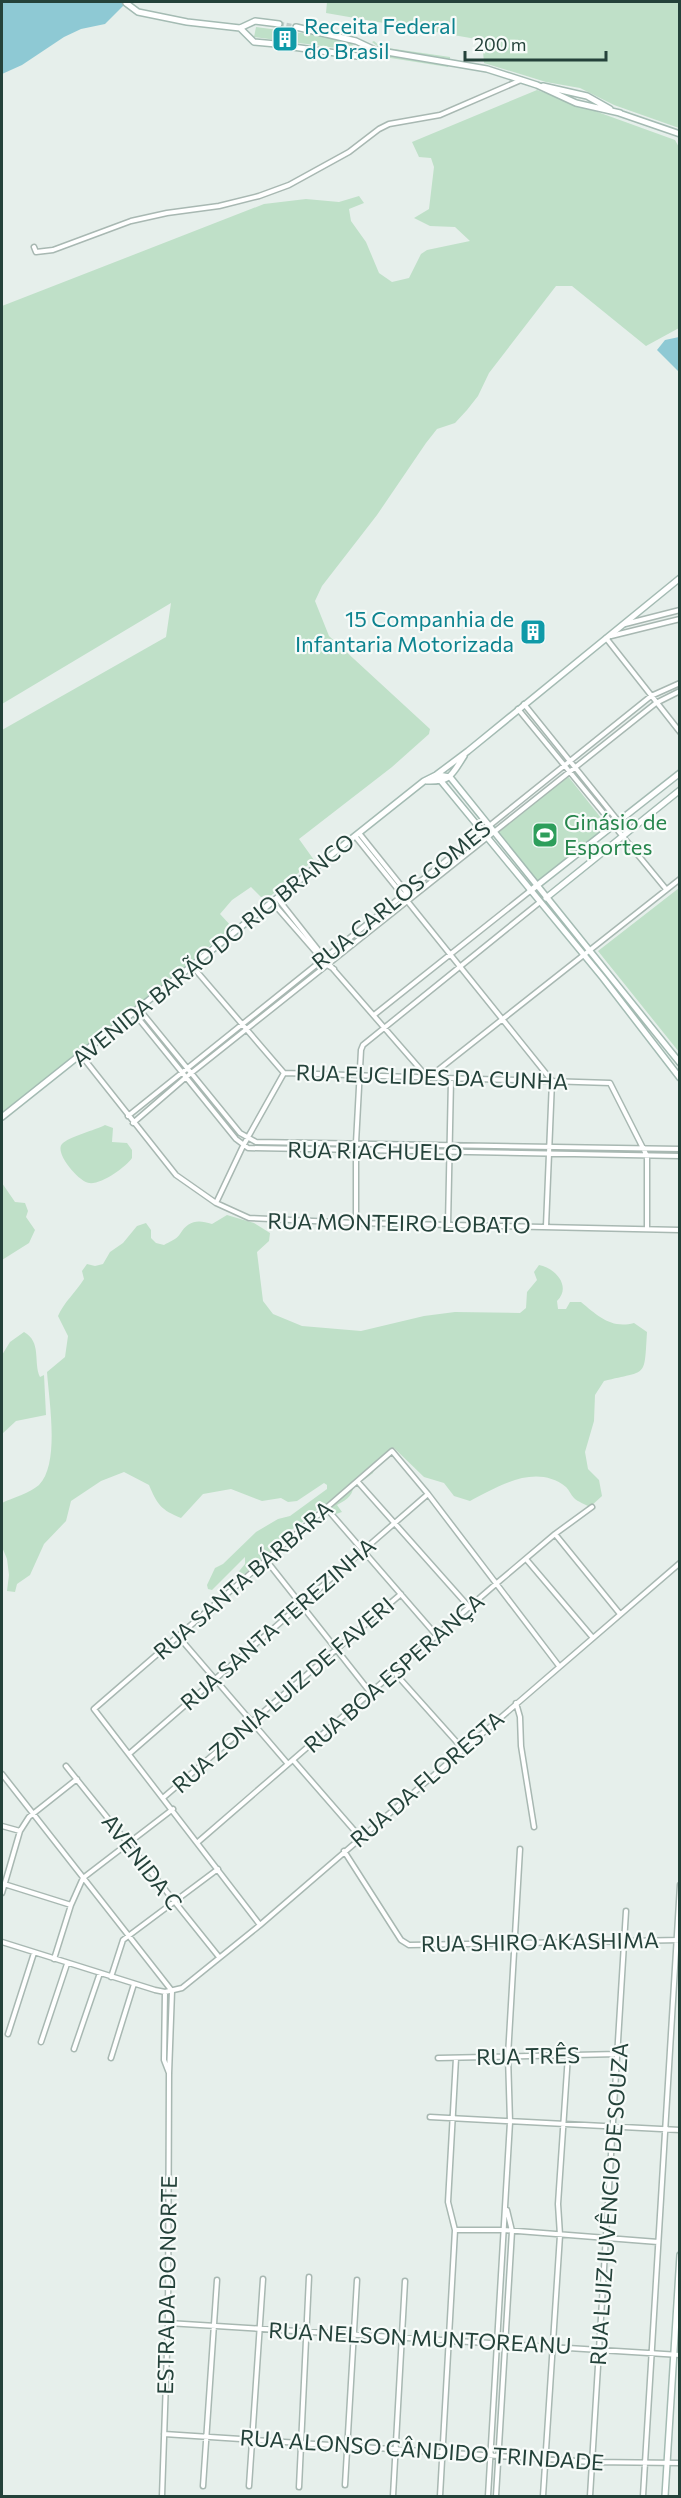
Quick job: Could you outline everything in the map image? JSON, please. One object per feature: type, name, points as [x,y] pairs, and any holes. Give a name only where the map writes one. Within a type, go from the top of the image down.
[{"type":"street","points":[[128,4],[138,12],[161,18],[240,28],[255,21],[279,24]]},
{"type":"street","points":[[296,27],[356,41],[375,50],[478,67],[537,85],[587,96],[620,113]]},
{"type":"street","points":[[240,28],[254,42],[276,44]]},
{"type":"street","points":[[293,46],[357,56],[375,50]]},
{"type":"street","points":[[34,247],[36,252],[42,253],[131,221],[167,213],[219,206],[259,196],[323,167],[389,124],[440,115],[522,80]]},
{"type":"street","points":[[537,85],[576,103],[620,113],[680,134]]},
{"type":"street","name":"AVENIDA BARÃO DO RIO BRANCO","points":[[2,1117],[424,781],[436,775],[468,751],[680,578]]},
{"type":"street","points":[[623,624],[680,610]]},
{"type":"street","points":[[680,619],[607,638],[680,732]]},
{"type":"street","name":"RUA CARLOS GOMES","points":[[128,1116],[651,696],[680,683]]},
{"type":"street","name":"RUA CARLOS GOMES","points":[[133,1123],[185,1078],[656,703],[680,691]]},
{"type":"street","points":[[524,703],[627,832]]},
{"type":"street","points":[[518,709],[620,837],[666,889]]},
{"type":"street","name":"AVENIDA BARÃO DO RIO BRANCO","points":[[444,781],[450,777],[468,751]]},
{"type":"street","points":[[374,1015],[680,773]]},
{"type":"street","points":[[436,775],[450,777],[537,884],[589,950],[680,1078]]},
{"type":"street","points":[[436,775],[444,781],[481,831],[583,955],[606,976]]},
{"type":"street","points":[[424,781],[444,781]]},
{"type":"street","points":[[356,1223],[356,1143],[359,1075],[363,1045],[680,790]]},
{"type":"street","points":[[656,791],[665,801]]},
{"type":"street","points":[[357,835],[552,1081],[546,1226]]},
{"type":"street","points":[[276,901],[428,1078],[680,879]]},
{"type":"street","name":"RUA EUCLIDES DA CUNHA","points":[[193,966],[284,1072],[610,1083],[643,1148]]},
{"type":"street","points":[[619,993],[680,1063]]},
{"type":"street","points":[[136,1011],[247,1139]]},
{"type":"street","points":[[136,1011],[180,1072],[243,1146]]},
{"type":"street","name":"RUA MONTEIRO LOBATO","points":[[81,1055],[176,1175],[216,1203],[249,1218],[356,1223],[680,1230]]},
{"type":"street","points":[[216,1203],[243,1146],[284,1072]]},
{"type":"street","points":[[448,1225],[451,1079]]},
{"type":"street","name":"RUA RIACHUELO","points":[[247,1139],[256,1142],[680,1149]]},
{"type":"street","name":"RUA RIACHUELO","points":[[243,1146],[248,1148],[680,1156]]},
{"type":"street","points":[[643,1148],[648,1156],[647,1229]]},
{"type":"street","name":"RUA SANTA BÁRBARA","points":[[129,1754],[94,1709],[392,1451],[428,1494]]},
{"type":"street","points":[[358,1482],[470,1608]]},
{"type":"street","points":[[428,1494],[559,1666]]},
{"type":"street","name":"RUA SANTA TEREZINHA","points":[[129,1754],[428,1494]]},
{"type":"street","name":"RUA BOA ESPERANÇA","points":[[198,1842],[497,1583],[555,1534],[592,1507]]},
{"type":"street","points":[[327,1509],[437,1636]]},
{"type":"street","points":[[555,1534],[620,1614]]},
{"type":"street","points":[[526,1559],[593,1638]]},
{"type":"street","points":[[266,1560],[370,1692]]},
{"type":"street","name":"RUA DA FLORESTA","points":[[172,1991],[182,1988],[260,1925],[462,1748],[680,1563]]},
{"type":"street","name":"RUA ZONIA LUIZ DE FAVERI","points":[[164,1797],[401,1594]]},
{"type":"street","points":[[178,1636],[288,1764]]},
{"type":"street","points":[[394,1672],[462,1748]]},
{"type":"street","points":[[516,1703],[520,1717],[521,1746],[534,1827]]},
{"type":"street","points":[[129,1754],[260,1925]]},
{"type":"street","points":[[293,1760],[360,1837]]},
{"type":"street","name":"AVENIDA C","points":[[66,1766],[219,1957]]},
{"type":"street","points":[[2,1774],[172,1991],[165,1992],[134,1984],[2,1942]]},
{"type":"street","points":[[2,1893],[20,1831],[33,1812],[77,1779]]},
{"type":"street","points":[[54,1959],[71,1905],[83,1878],[173,1809]]},
{"type":"street","points":[[2,1826],[20,1831]]},
{"type":"street","points":[[488,2496],[506,2203],[510,2122],[508,2056],[520,1849]]},
{"type":"street","name":"RUA SHIRO AKASHIMA","points":[[344,1851],[404,1943],[678,1940]]},
{"type":"street","points":[[111,1977],[123,1940],[128,1934],[218,1869]]},
{"type":"street","points":[[4,1884],[71,1905]]},
{"type":"street","points":[[643,2496],[680,1885]]},
{"type":"street","name":"RUA LUIZ JUVÊNCIO DE SOUZA","points":[[590,2496],[626,1911]]},
{"type":"street","points":[[8,2034],[34,1953]]},
{"type":"street","points":[[41,2042],[67,1964]]},
{"type":"street","points":[[74,2049],[100,1973]]},
{"type":"street","points":[[111,2058],[134,1984]]},
{"type":"street","name":"ESTRADA DO NORTE","points":[[162,2496],[168,2323],[169,2074],[172,1991]]},
{"type":"street","name":"ESTRADA DO NORTE","points":[[165,1992],[164,2060],[169,2074]]},
{"type":"street","name":"RUA TRÊS","points":[[438,2058],[618,2054]]},
{"type":"street","points":[[543,2496],[560,2235],[558,2204],[568,2055]]},
{"type":"street","points":[[440,2496],[455,2230],[448,2202],[456,2058]]},
{"type":"street","points":[[430,2116],[680,2130]]},
{"type":"street","points":[[496,2496],[512,2231],[506,2203]]},
{"type":"street","points":[[455,2230],[504,2230],[658,2242]]},
{"type":"street","points":[[665,2496],[676,2354],[680,2255]]},
{"type":"street","points":[[299,2487],[309,2277]]},
{"type":"street","points":[[249,2486],[263,2279]]},
{"type":"street","points":[[203,2486],[217,2280]]},
{"type":"street","points":[[345,2485],[357,2280]]},
{"type":"street","points":[[393,2496],[405,2281]]},
{"type":"street","name":"RUA NELSON MUNTOREANU","points":[[168,2323],[676,2354]]},
{"type":"street","name":"RUA ALONSO CÂNDIDO TRINDADE","points":[[164,2434],[592,2462],[680,2463]]},
{"type":"green space","points":[[327,2],[679,2],[679,128],[614,105],[580,88],[546,82],[484,63],[482,40],[326,13]]},
{"type":"green space","points":[[256,27],[353,40],[352,50],[254,37]]},
{"type":"green space","points":[[374,41],[381,47],[450,57],[450,60],[381,49],[372,42]]},
{"type":"green space","points":[[381,54],[449,64],[448,67],[384,57],[372,61],[371,59]]},
{"type":"green space","points":[[537,90],[675,140],[680,149],[679,328],[646,346],[572,286],[556,286],[489,373],[478,396],[467,410],[455,423],[437,429],[426,443],[377,515],[322,586],[315,601],[329,636],[430,729],[429,734],[392,767],[299,839],[314,860],[268,898],[261,897],[251,887],[232,900],[220,914],[232,927],[138,1007],[2,1115],[2,730],[166,637],[171,603],[2,704],[2,306],[264,204],[306,199],[339,202],[359,196],[364,203],[349,209],[351,221],[366,242],[379,273],[392,282],[409,278],[421,254],[427,250],[470,241],[455,227],[430,226],[414,218],[429,209],[434,167],[431,158],[419,157],[412,142]]},
{"type":"green space","points":[[567,775],[609,828],[538,881],[498,833]]},
{"type":"green space","points":[[679,888],[679,1052],[598,951]]},
{"type":"green space","points":[[105,1125],[113,1128],[112,1142],[127,1143],[132,1150],[132,1158],[113,1175],[89,1183],[79,1178],[64,1160],[60,1148],[70,1139]]},
{"type":"green space","points":[[2,1183],[15,1202],[25,1203],[28,1211],[26,1217],[35,1230],[29,1243],[2,1260]]},
{"type":"green space","points":[[227,1215],[254,1223],[270,1233],[269,1241],[257,1252],[263,1301],[273,1314],[302,1326],[361,1331],[424,1316],[455,1312],[520,1313],[526,1308],[527,1292],[537,1280],[534,1272],[539,1265],[551,1270],[560,1278],[563,1289],[557,1301],[558,1309],[566,1309],[570,1302],[581,1302],[605,1320],[618,1324],[634,1323],[647,1332],[644,1365],[641,1370],[604,1381],[595,1395],[594,1421],[585,1452],[588,1469],[599,1480],[602,1496],[590,1507],[573,1497],[566,1487],[554,1480],[530,1477],[517,1479],[470,1501],[454,1496],[444,1483],[424,1477],[394,1448],[377,1460],[373,1473],[365,1479],[354,1481],[350,1496],[337,1505],[342,1512],[336,1514],[324,1503],[288,1532],[278,1545],[242,1576],[235,1576],[245,1564],[245,1557],[212,1590],[208,1589],[207,1585],[215,1568],[223,1564],[256,1532],[278,1519],[290,1516],[327,1489],[327,1485],[324,1483],[297,1501],[288,1502],[281,1498],[262,1501],[231,1489],[203,1494],[181,1518],[161,1506],[149,1485],[124,1472],[101,1481],[71,1501],[66,1521],[44,1544],[30,1575],[17,1584],[15,1592],[7,1591],[9,1575],[7,1559],[2,1547],[2,1503],[35,1488],[45,1475],[49,1463],[52,1432],[47,1372],[65,1357],[68,1336],[58,1316],[84,1279],[82,1271],[87,1264],[95,1266],[103,1264],[110,1252],[123,1243],[137,1226],[146,1223],[151,1230],[151,1238],[156,1243],[164,1245],[177,1237],[193,1222],[212,1224]]},
{"type":"green space","points":[[24,1332],[33,1341],[40,1377],[44,1375],[46,1415],[16,1421],[2,1434],[2,1355],[10,1342]]},
{"type":"water","points":[[2,2],[127,2],[105,24],[81,29],[64,37],[22,65],[2,74]]},
{"type":"water","points":[[679,337],[678,371],[657,350],[665,340]]},
{"type":"tunnel","points":[[279,24],[296,27]]},
{"type":"tunnel","points":[[276,44],[293,47]]},
{"type":"place","name":"Receita Federal do Brasil","points":[[285,39]]},
{"type":"place","name":"15 Companhia de Infantaria Motorizada","points":[[533,632]]},
{"type":"place","name":"Ginásio de Esportes","points":[[545,835]]}]
